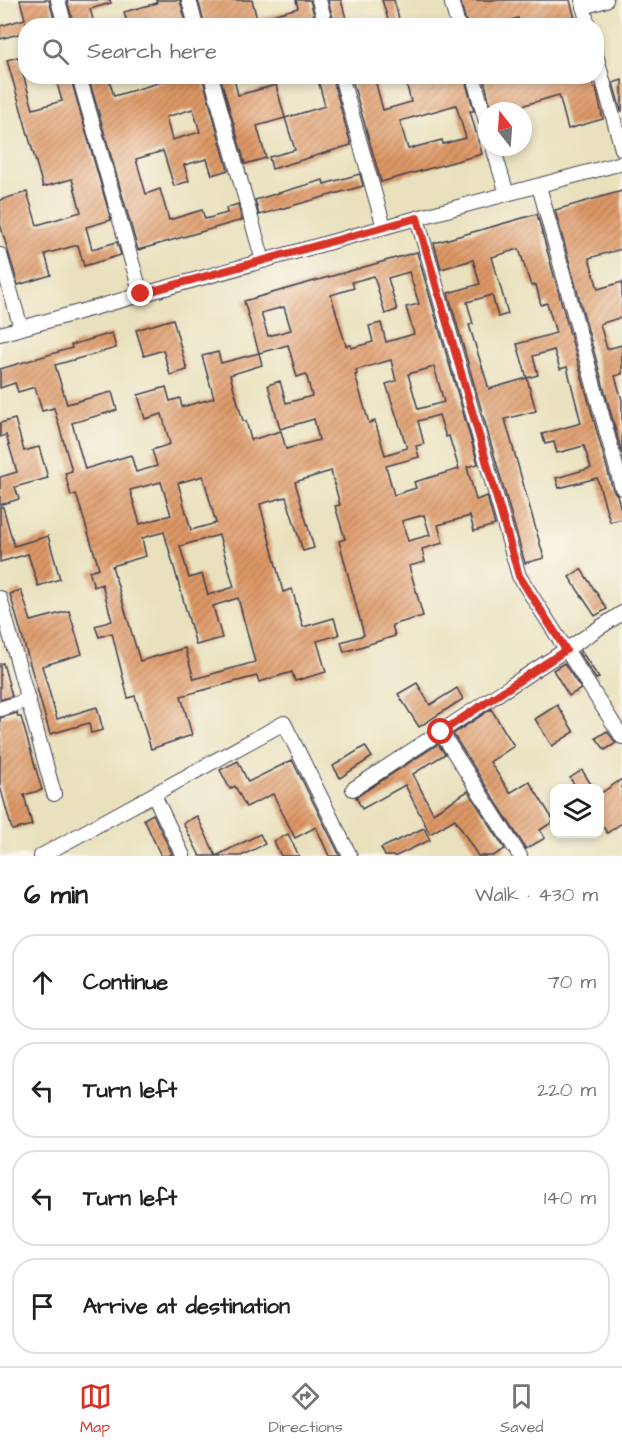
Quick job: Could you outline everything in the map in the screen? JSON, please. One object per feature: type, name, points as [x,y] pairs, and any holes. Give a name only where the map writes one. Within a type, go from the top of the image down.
[{"type":"street","points":[[58,0],[63,18]]},
{"type":"street","points":[[189,0],[194,18]]},
{"type":"street","points":[[319,0],[324,18]]},
{"type":"street","points":[[451,0],[456,18]]},
{"type":"street","points":[[586,18],[582,3],[606,0]]},
{"type":"street","points":[[604,81],[622,149]]},
{"type":"street","points":[[81,84],[141,294]]},
{"type":"street","points":[[213,84],[263,261]]},
{"type":"street","points":[[343,84],[384,227]]},
{"type":"street","points":[[475,84],[480,102]]},
{"type":"street","points":[[496,156],[507,194]]},
{"type":"street","points":[[0,334],[622,163]]},
{"type":"street","points":[[539,186],[622,488]]},
{"type":"street","points":[[417,218],[519,576],[622,737]]},
{"type":"street","points":[[0,255],[21,328]]},
{"type":"street","points":[[0,598],[54,794]]},
{"type":"street","points":[[353,789],[622,613]]},
{"type":"street","points":[[0,709],[28,700]]},
{"type":"street","points":[[41,856],[284,723],[350,856]]},
{"type":"street","points":[[441,732],[520,856]]},
{"type":"street","points":[[154,795],[183,856]]},
{"type":"building","points":[[20,0],[49,0],[54,18],[25,18]]},
{"type":"building","points":[[67,0],[110,0],[111,3],[90,9],[93,18],[72,18]]},
{"type":"building","points":[[156,0],[180,0],[185,18],[126,18],[124,12],[157,3]]},
{"type":"building","points":[[198,0],[252,0],[257,18],[203,18]]},
{"type":"building","points":[[296,0],[310,0],[315,18],[261,18],[298,8]]},
{"type":"building","points":[[328,0],[341,0],[346,18],[333,18]]},
{"type":"building","points":[[382,0],[394,0],[399,18],[388,18]]},
{"type":"building","points":[[460,0],[570,0],[575,18],[518,18],[465,18]]},
{"type":"building","points":[[18,21],[18,34],[0,39],[0,26]]},
{"type":"building","points":[[18,57],[18,84],[26,84],[33,109],[62,101],[57,84],[72,84],[111,220],[86,227],[92,249],[117,242],[121,255],[84,266],[78,245],[45,254],[51,275],[18,285],[0,224],[0,200],[27,192],[37,225],[81,212],[72,179],[43,187],[7,60]]},
{"type":"building","points":[[622,80],[622,111],[621,111],[613,83]]},
{"type":"building","points":[[90,84],[110,84],[114,96],[154,84],[204,84],[228,170],[212,175],[207,159],[184,165],[189,181],[174,186],[163,151],[136,159],[146,194],[160,189],[169,220],[202,210],[205,219],[227,213],[226,208],[238,204],[242,220],[138,250]],"holes":[[[193,109],[200,132],[172,140],[166,117]]]},
{"type":"building","points":[[222,84],[235,84],[238,95],[276,85],[285,118],[257,126],[266,158],[245,164]]},
{"type":"building","points":[[319,84],[334,84],[351,145],[272,169],[269,157],[295,150],[285,118],[325,106]]},
{"type":"building","points":[[353,84],[376,84],[383,110],[411,102],[406,84],[466,84],[474,111],[470,111],[478,140],[478,155],[381,182]],"holes":[[[456,105],[466,138],[443,144],[442,140],[408,149],[400,121]]]},
{"type":"building","points":[[485,84],[593,84],[603,119],[568,129],[559,95],[532,103],[490,102]]},
{"type":"building","points":[[360,174],[363,186],[259,215],[255,200],[323,180],[324,184]]},
{"type":"building","points":[[622,191],[622,249],[589,258],[598,289],[622,282],[622,317],[600,324],[607,349],[622,345],[622,374],[615,376],[622,400],[622,454],[555,210]]},
{"type":"building","points":[[537,214],[622,519],[610,522],[597,478],[559,488],[556,478],[591,468],[584,446],[557,453],[554,442],[545,444],[542,434],[581,423],[567,367],[560,369],[554,350],[533,356],[538,375],[527,378],[536,411],[505,419],[544,558],[525,563],[448,293],[480,284],[473,260],[441,269],[434,243]],"holes":[[[519,249],[531,286],[536,285],[541,305],[547,303],[556,333],[517,344],[527,378],[489,389],[469,325],[473,324],[467,302],[492,295],[498,317],[508,314],[492,257]]]},
{"type":"building","points":[[417,252],[478,464],[467,467],[476,500],[487,496],[495,525],[474,531],[470,516],[438,525],[443,543],[422,549],[425,562],[409,566],[423,616],[392,625],[395,636],[344,652],[341,642],[364,635],[339,541],[345,539],[335,506],[340,505],[331,471],[295,482],[314,548],[303,551],[286,497],[260,504],[283,592],[292,589],[303,627],[334,618],[339,635],[317,641],[326,672],[295,681],[292,672],[259,682],[257,676],[181,696],[192,735],[151,749],[135,696],[128,698],[112,633],[99,637],[95,626],[112,621],[102,584],[94,587],[89,571],[99,568],[76,494],[71,496],[65,473],[72,471],[54,408],[42,411],[35,387],[18,392],[15,383],[0,388],[0,369],[72,348],[71,345],[112,333],[116,348],[55,365],[67,404],[112,392],[117,410],[72,423],[85,469],[131,455],[136,472],[157,466],[152,450],[170,444],[162,414],[145,419],[138,395],[166,387],[170,401],[180,398],[182,407],[214,398],[202,356],[218,352],[221,363],[259,353],[244,301]],"holes":[[[409,272],[419,304],[406,307],[414,334],[386,342],[381,323],[369,326],[373,342],[351,348],[351,345],[346,346],[331,295],[354,288],[352,282],[374,276],[385,314],[397,310],[388,278]],[[284,307],[291,330],[268,336],[261,313]],[[288,345],[297,377],[306,374],[312,396],[286,403],[280,381],[268,385],[280,429],[314,419],[319,440],[286,449],[281,431],[251,440],[230,375],[262,365],[259,353]],[[391,360],[396,381],[386,384],[407,448],[385,455],[375,421],[369,423],[355,375],[356,370]],[[434,367],[444,402],[418,409],[408,374]],[[439,415],[446,437],[449,436],[459,469],[414,482],[416,488],[394,495],[386,466],[419,457],[416,446],[424,444],[418,421]],[[203,476],[216,523],[191,530],[178,483]],[[161,482],[171,515],[140,524],[130,490]],[[424,515],[430,535],[408,541],[402,521]],[[164,532],[196,645],[222,638],[213,606],[238,598],[255,662],[194,679],[185,648],[140,661],[112,566],[146,556],[142,538]],[[219,535],[234,587],[208,595],[202,574],[189,578],[180,546]]]},
{"type":"building","points":[[173,319],[187,370],[170,375],[163,350],[144,356],[136,330]]},
{"type":"building","points":[[15,419],[24,451],[39,447],[48,478],[15,487],[19,499],[0,505],[0,477],[17,472],[6,435],[0,437],[0,423]]},
{"type":"building","points":[[0,507],[3,507],[14,546],[48,536],[60,579],[38,586],[28,554],[0,562]]},
{"type":"building","points":[[581,569],[607,609],[595,616],[569,577]]},
{"type":"building","points":[[21,590],[31,621],[69,611],[82,654],[42,666],[57,719],[97,707],[103,730],[91,733],[89,723],[50,734],[10,594]]},
{"type":"building","points":[[581,651],[599,678],[596,679],[579,653]]},
{"type":"building","points":[[3,663],[12,696],[0,700],[0,664]]},
{"type":"building","points":[[564,663],[581,689],[569,696],[553,670]]},
{"type":"building","points":[[417,683],[430,705],[457,688],[463,699],[419,727],[398,694]]},
{"type":"building","points":[[557,705],[574,732],[552,746],[535,719]]},
{"type":"building","points":[[491,709],[514,746],[490,762],[510,793],[529,781],[550,815],[550,824],[540,830],[545,838],[526,849],[453,734]]},
{"type":"building","points":[[17,713],[18,717],[21,717],[42,790],[24,795],[32,825],[12,830],[0,786],[0,718]]},
{"type":"building","points":[[607,731],[616,743],[605,750],[596,738]]},
{"type":"building","points":[[438,744],[445,754],[413,774],[433,813],[468,791],[505,849],[493,856],[478,856],[455,819],[430,834],[405,785],[362,809],[356,797]]},
{"type":"building","points":[[365,746],[372,757],[340,778],[333,766]]},
{"type":"building","points":[[292,760],[340,856],[329,856],[316,827],[295,838],[273,794],[246,807],[235,786],[230,789],[220,770],[238,761],[248,782]]},
{"type":"building","points":[[582,770],[591,784],[574,784],[570,778]]},
{"type":"building","points":[[622,779],[622,823],[607,833],[604,828],[604,791]]},
{"type":"building","points":[[153,814],[172,854],[161,856],[144,819]]},
{"type":"building","points":[[197,816],[216,856],[200,856],[183,823]]},
{"type":"building","points":[[424,828],[430,840],[396,856],[385,856],[381,848]]},
{"type":"building","points":[[260,834],[265,844],[241,856],[216,856]]},
{"type":"building","points":[[288,834],[299,856],[281,856],[274,841]]},
{"type":"route","points":[[141,294],[417,218],[519,576],[566,650],[441,732]]}]
